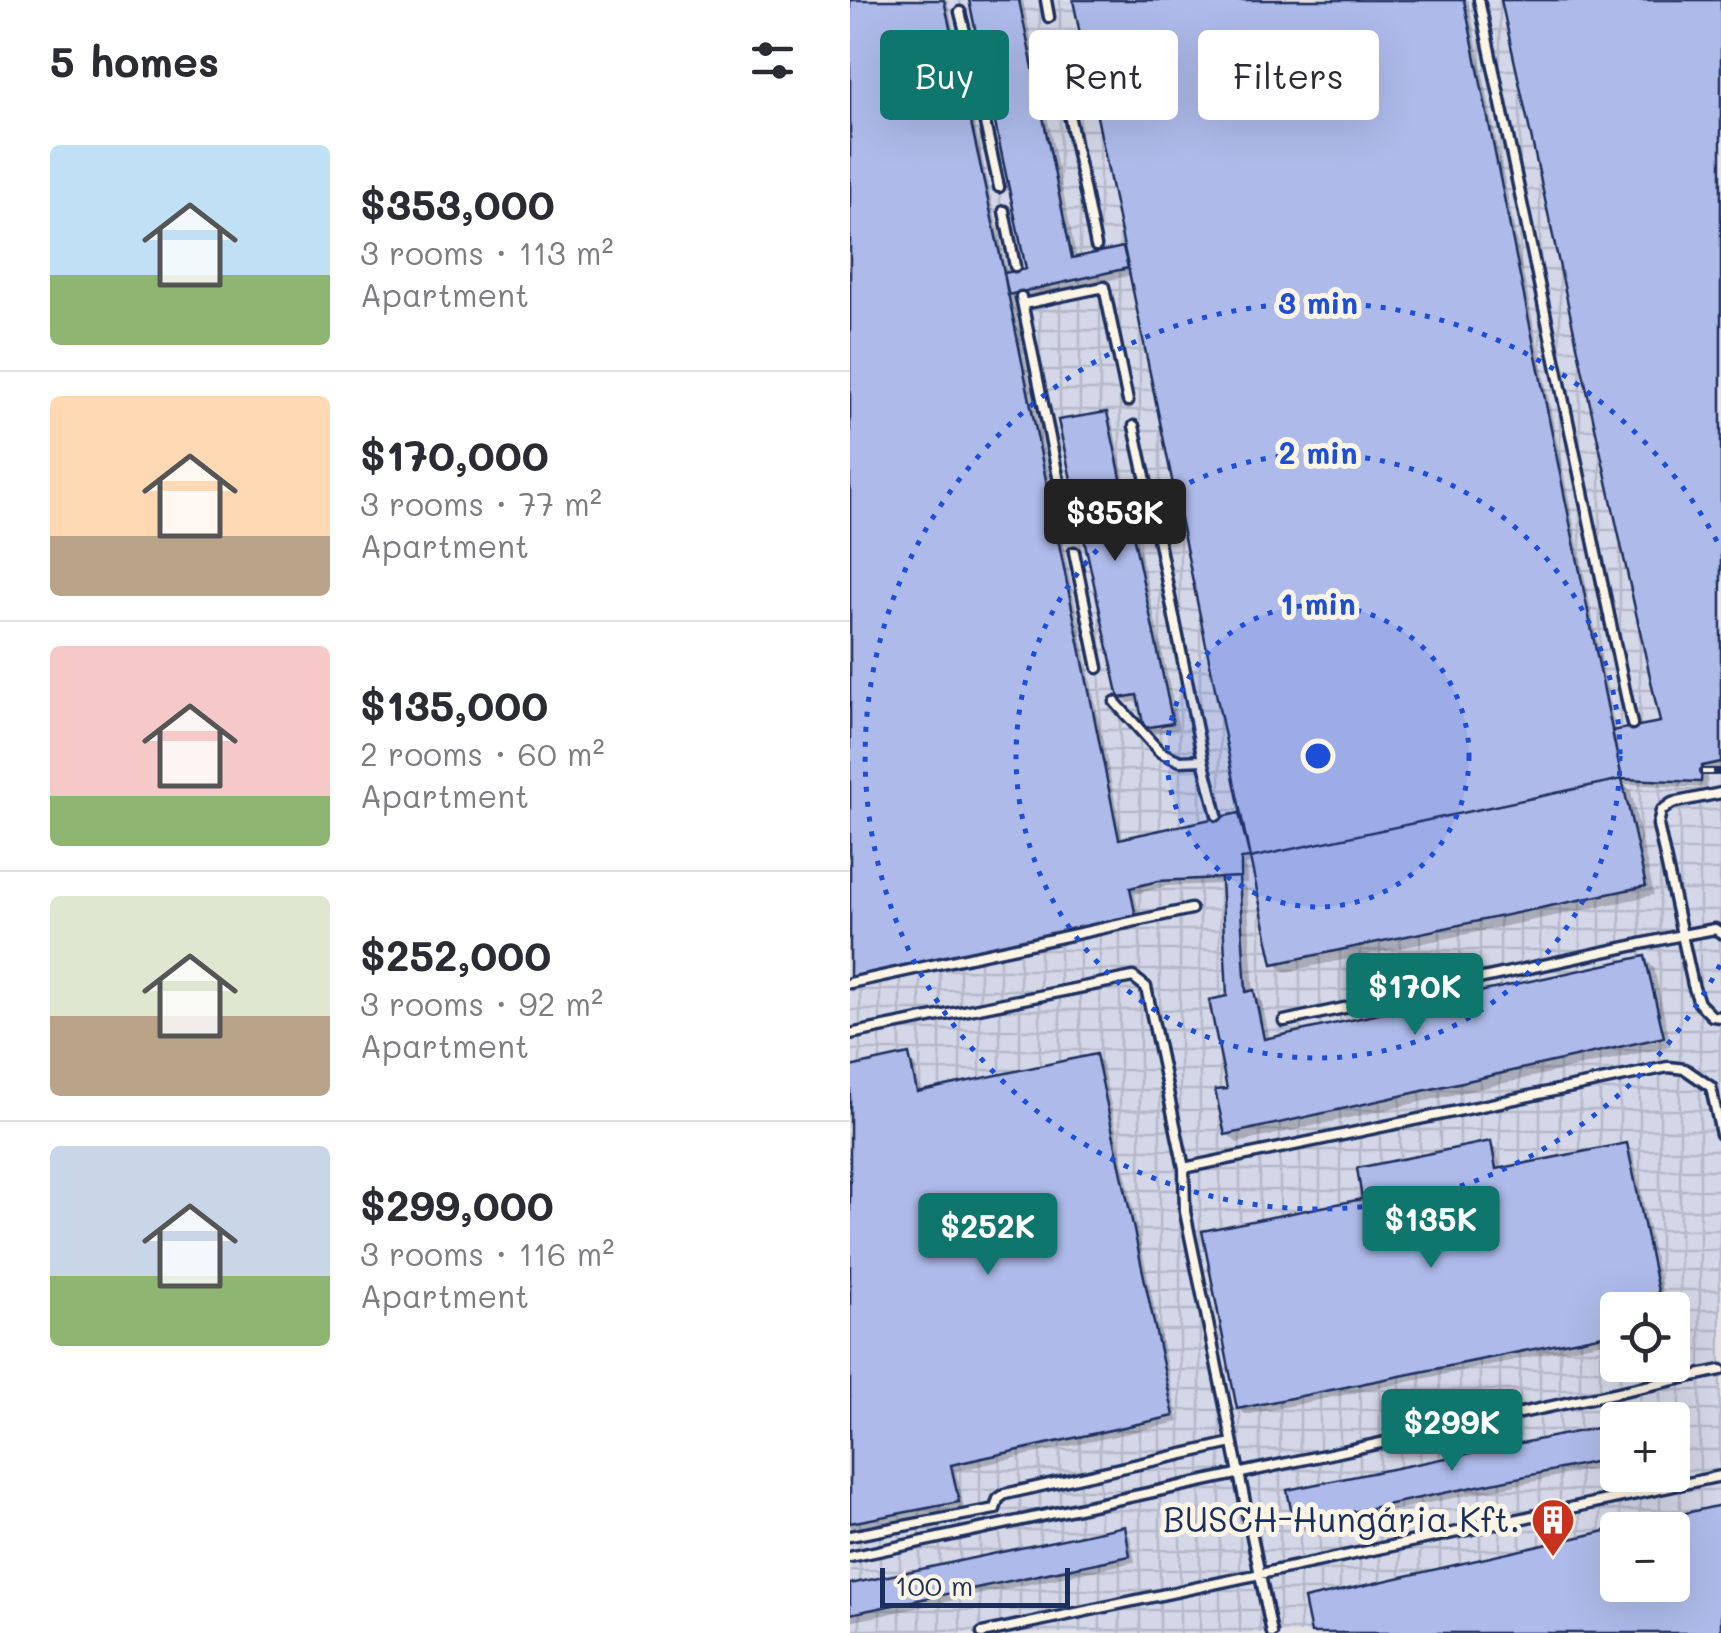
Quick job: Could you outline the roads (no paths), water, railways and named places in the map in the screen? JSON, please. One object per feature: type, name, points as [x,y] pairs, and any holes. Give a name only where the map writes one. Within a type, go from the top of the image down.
[{"type":"lane","points":[[1046,0],[1049,17]]},
{"type":"lane","points":[[1479,0],[1632,724]]},
{"type":"lane","points":[[960,12],[964,30]]},
{"type":"lane","points":[[984,120],[999,187]]},
{"type":"lane","points":[[1070,120],[1096,246]]},
{"type":"lane","points":[[1004,211],[1015,266]]},
{"type":"lane","points":[[1068,525],[1022,300],[1104,286],[1128,401]]},
{"type":"lane","points":[[1134,426],[1152,508]]},
{"type":"lane","points":[[1158,538],[1217,815]]},
{"type":"lane","points":[[1074,552],[1098,668]]},
{"type":"lane","points":[[1115,702],[1160,752],[1180,761],[1203,760]]},
{"type":"lane","points":[[1721,793],[1672,803],[1661,811],[1658,826],[1699,1003],[1712,1016],[1721,1017]]},
{"type":"lane","points":[[850,983],[1191,909]]},
{"type":"lane","points":[[1284,1021],[1682,935],[1715,929],[1721,933]]},
{"type":"lane","points":[[850,1034],[1134,977],[1146,987],[1184,1168],[1185,1212],[1272,1633]]},
{"type":"lane","points":[[1184,1168],[1668,1067],[1685,1069],[1711,1087],[1721,1134]]},
{"type":"lane","points":[[850,1557],[1721,1370]]},
{"type":"lane","points":[[850,1536],[994,1509],[1005,1494],[1232,1443]]},
{"type":"lane","points":[[982,1633],[1721,1476]]},
{"type":"railway","points":[[1702,772],[1721,772]]},
{"type":"place","name":"BUSCH-Hungária Kft.","points":[[1553,1558]]}]
